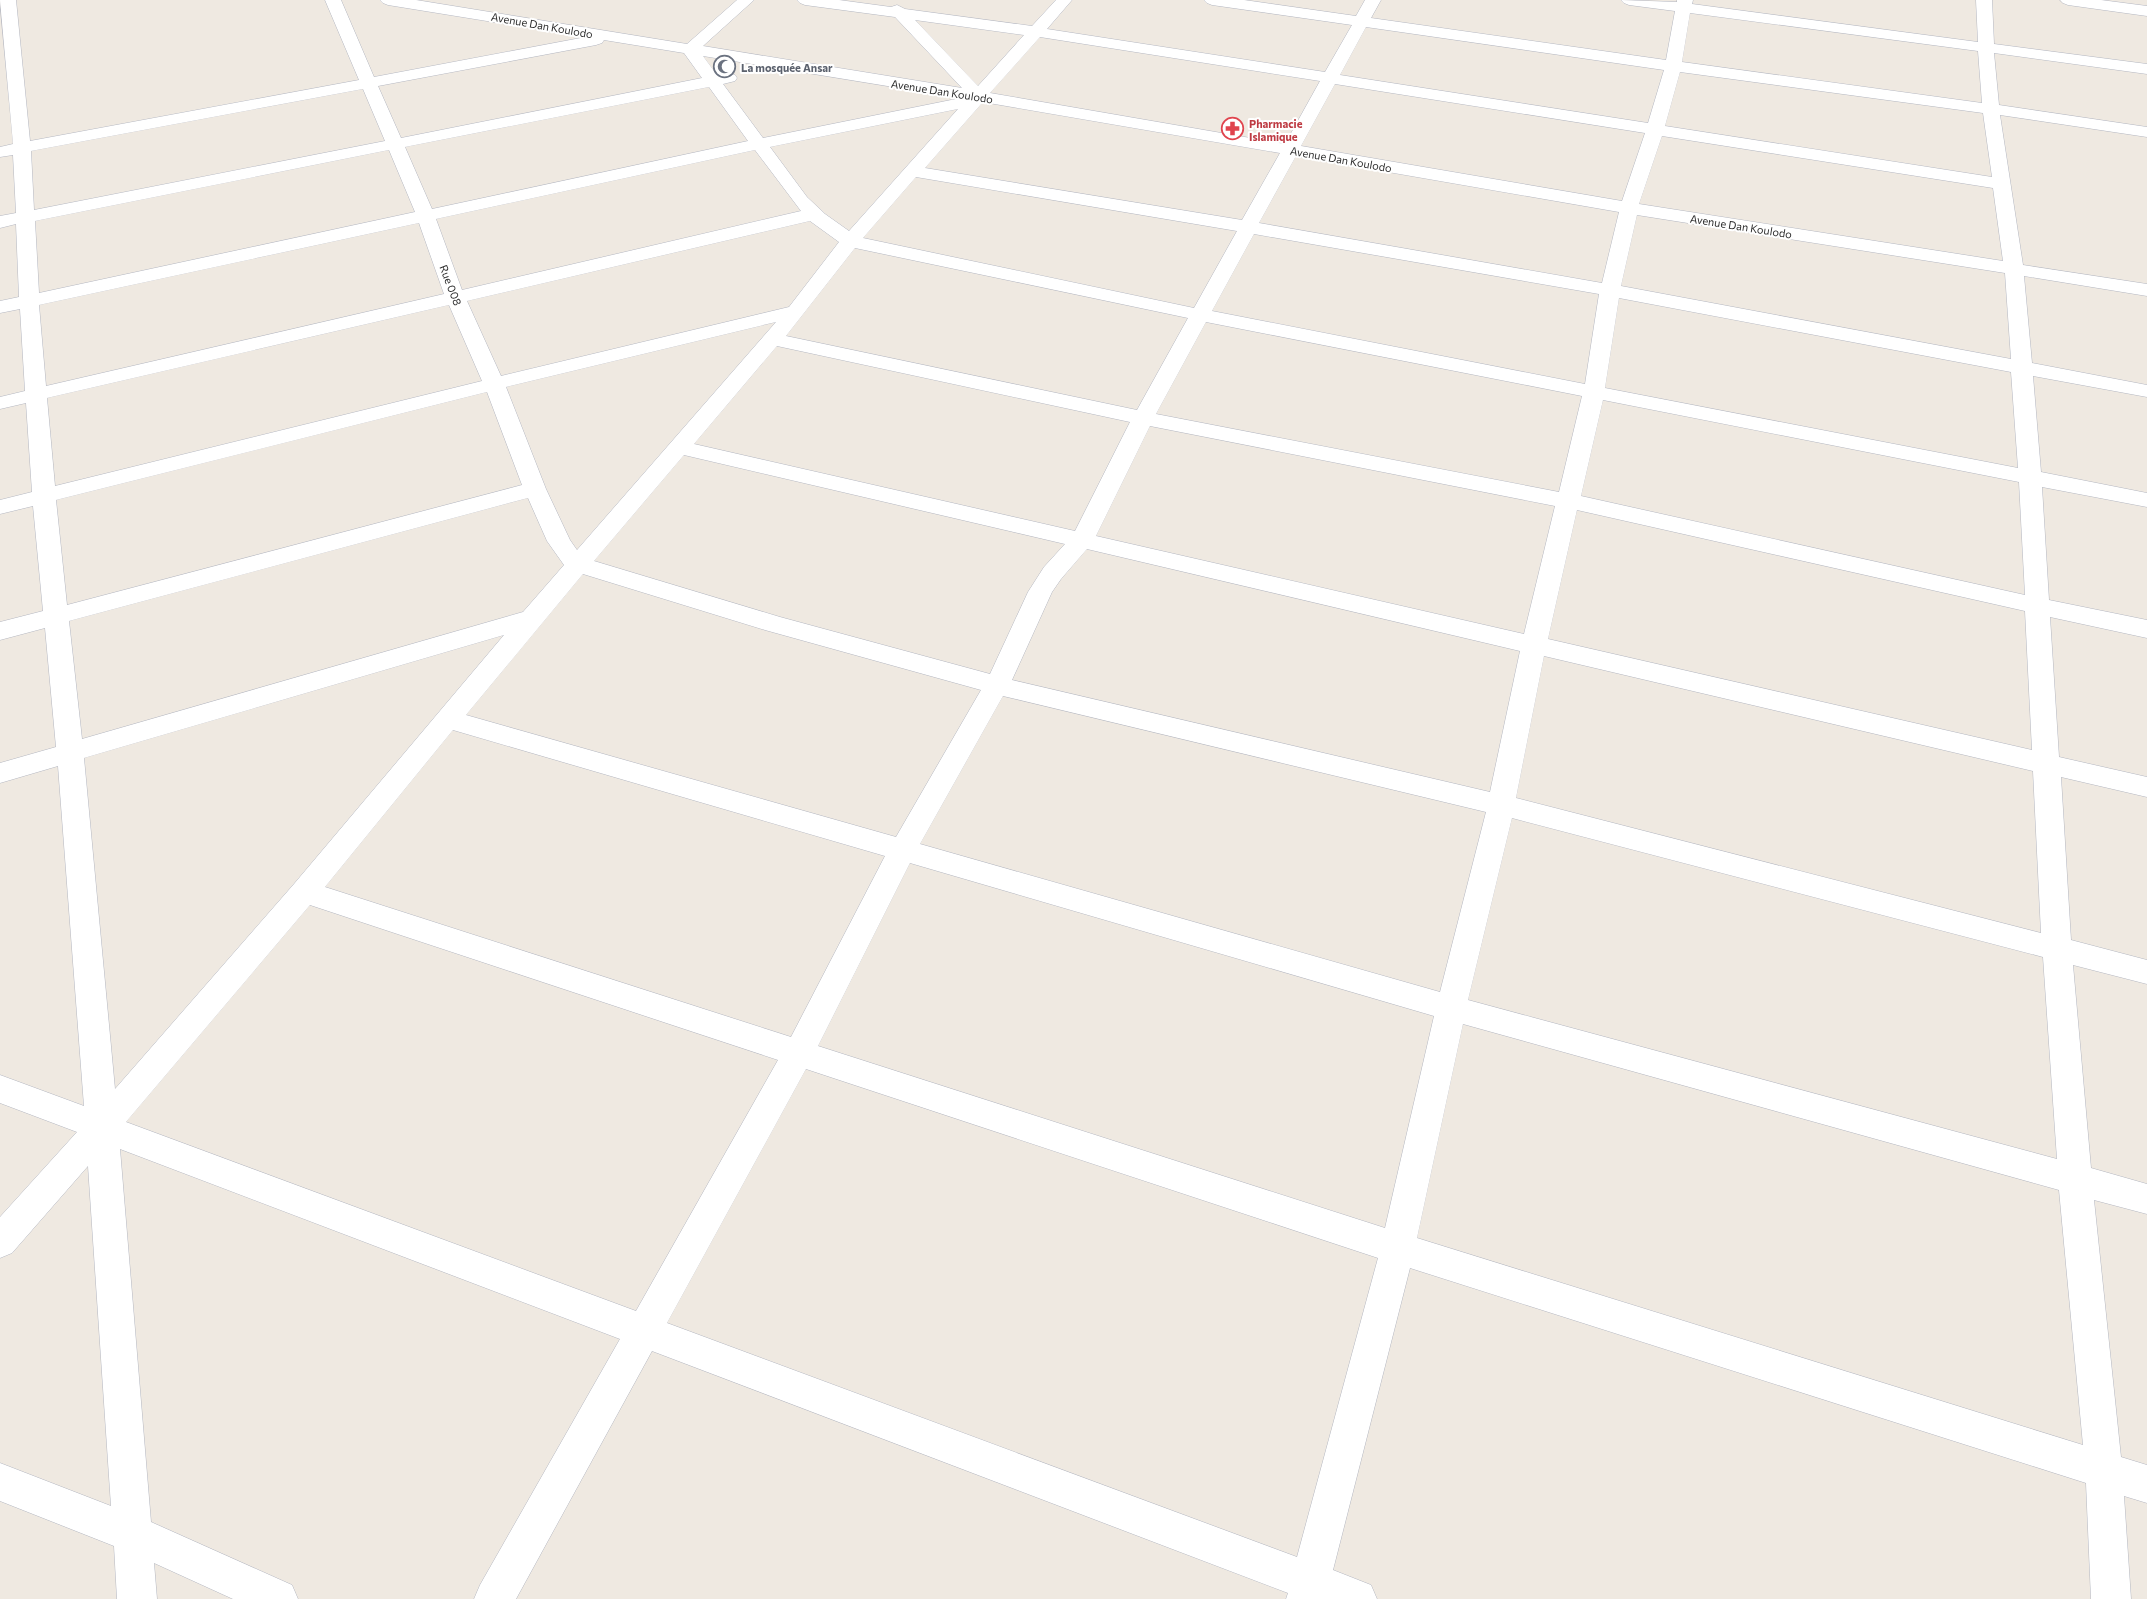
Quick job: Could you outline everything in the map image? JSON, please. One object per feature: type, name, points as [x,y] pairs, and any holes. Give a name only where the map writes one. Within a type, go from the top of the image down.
[{"type":"street","points":[[8,0],[8,88],[13,219],[29,300],[44,496],[70,753],[102,1127],[134,1534],[137,1599]]},
{"type":"street","name":"Rue 008","points":[[333,0],[426,216],[456,299],[494,384],[535,489],[566,553],[577,564]]},
{"type":"street","name":"Avenue Dan Koulodo","points":[[388,0],[430,3],[613,37],[976,99],[1630,208],[2147,290]]},
{"type":"street","points":[[746,0],[690,50],[714,80],[801,202],[850,241],[1200,315],[2147,500]]},
{"type":"street","points":[[805,0],[1038,32],[2002,184]]},
{"type":"street","points":[[888,0],[976,99]]},
{"type":"street","points":[[0,1242],[102,1127],[304,892],[577,564],[796,312],[850,241],[1038,32],[1064,0]]},
{"type":"street","points":[[1212,0],[1367,11],[1673,66],[2147,132]]},
{"type":"street","points":[[1629,0],[1684,4],[1986,48],[2147,69]]},
{"type":"street","points":[[1984,0],[1991,109],[2014,269],[2022,369],[2038,606],[2057,949],[2075,1178],[2104,1470],[2111,1599]]},
{"type":"street","points":[[2068,0],[2147,11]]},
{"type":"street","points":[[1308,1591],[1398,1248],[1451,1008],[1501,805],[1534,644],[1594,392],[1610,290],[1630,208],[1673,66],[1684,4]]},
{"type":"street","points":[[494,1599],[798,1054],[902,850],[1006,668],[1040,592],[1052,573],[1082,539],[1143,418],[1367,11]]},
{"type":"street","points":[[11,150],[613,37]]},
{"type":"street","points":[[13,219],[714,80],[794,67]]},
{"type":"street","points":[[0,307],[976,99]]},
{"type":"street","points":[[912,171],[1248,226],[1610,290],[2147,391]]},
{"type":"street","points":[[0,403],[456,299],[814,214]]},
{"type":"street","points":[[0,507],[494,384],[796,312]]},
{"type":"street","points":[[772,339],[1143,418],[1569,501],[2147,629]]},
{"type":"street","points":[[679,447],[2147,787]]},
{"type":"street","points":[[0,631],[535,489]]},
{"type":"street","points":[[577,564],[774,624],[997,685],[1501,805],[2147,972]]},
{"type":"street","points":[[0,773],[532,618]]},
{"type":"street","points":[[447,719],[1451,1008],[2147,1199]]},
{"type":"street","points":[[304,892],[1398,1248],[2147,1484]]},
{"type":"street","points":[[0,1089],[644,1331],[1308,1591],[1357,1599]]},
{"type":"street","points":[[0,1482],[134,1534],[278,1599]]},
{"type":"place","name":"La mosquée Ansar","points":[[725,67]]},
{"type":"place","name":"Pharmacie Islamique","points":[[1233,129]]}]
